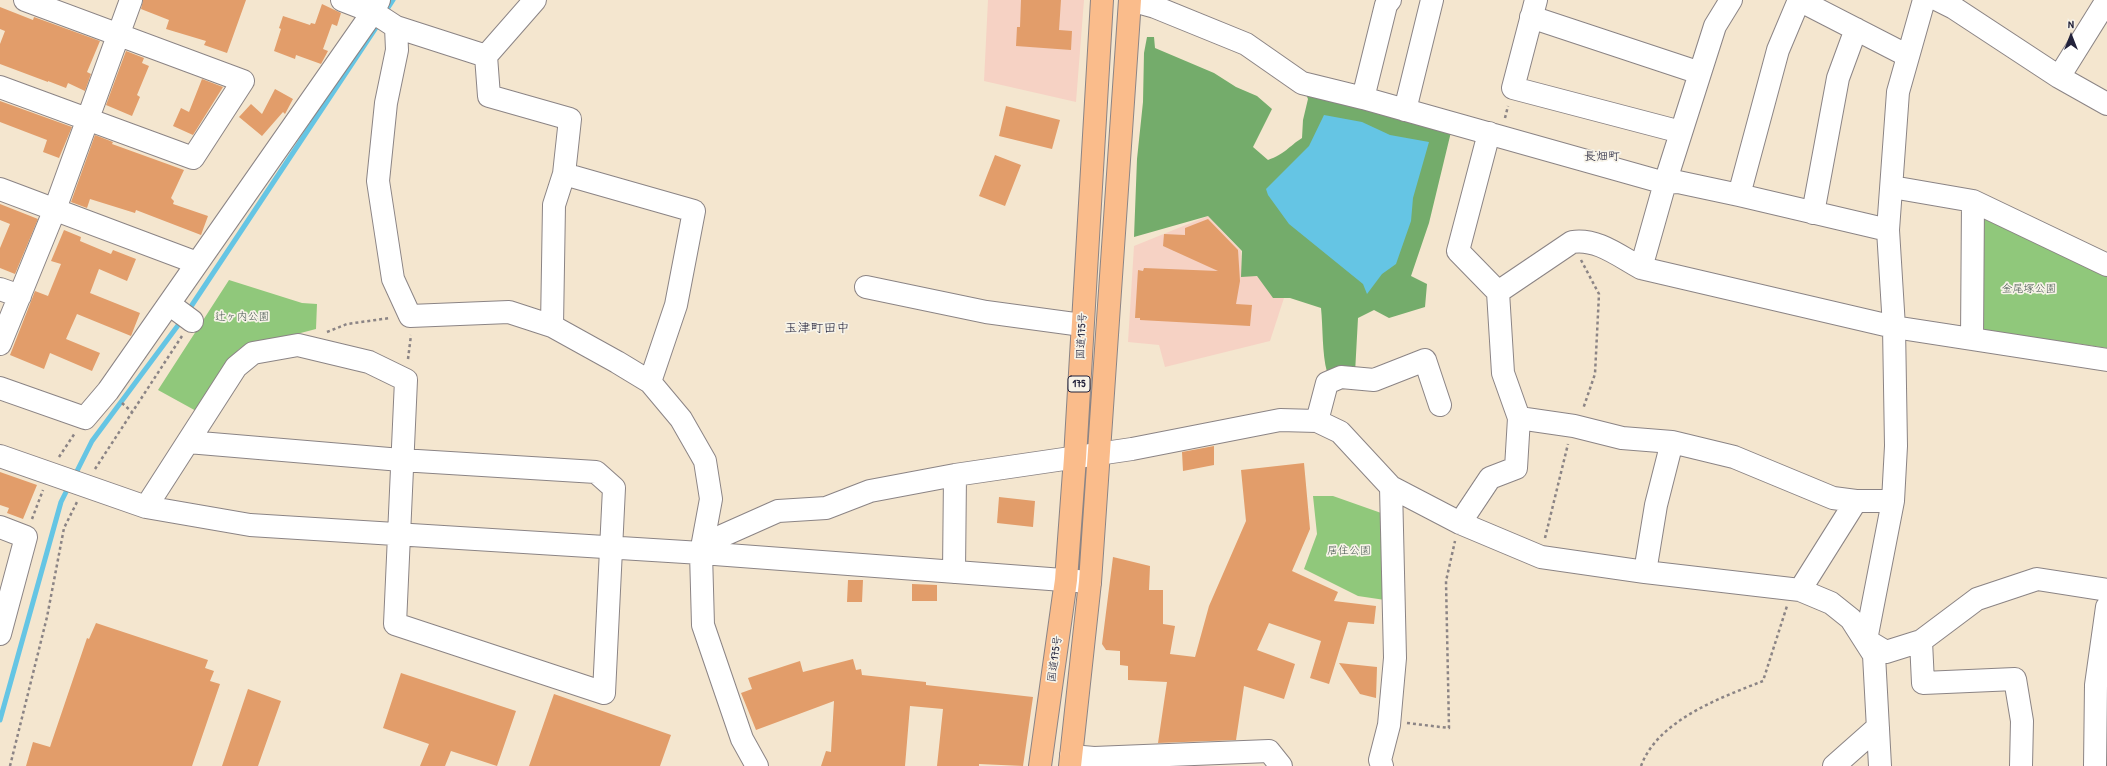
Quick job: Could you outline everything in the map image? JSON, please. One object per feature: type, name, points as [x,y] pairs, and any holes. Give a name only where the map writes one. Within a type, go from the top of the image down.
[{"type":"highway","name":"国道175号","points":[[1040,766],[1066,580],[1075,458],[1102,0]]},
{"type":"highway","name":"175","points":[[1071,761],[1090,582],[1130,0]]},
{"type":"street","points":[[0,87],[193,158],[243,81],[25,0]]},
{"type":"street","points":[[0,344],[10,292],[55,209],[131,0]]},
{"type":"street","points":[[342,0],[376,6],[396,27],[486,56]]},
{"type":"street","points":[[535,0],[486,56],[489,96],[570,119],[564,174],[554,205],[552,326]]},
{"type":"street","points":[[1130,0],[1155,7],[1246,44],[1302,83],[1363,98],[1665,183],[1678,182],[1739,194],[1813,214],[1888,230]]},
{"type":"street","points":[[1363,98],[1386,5],[1390,0]]},
{"type":"street","points":[[1405,110],[1432,0]]},
{"type":"street","points":[[1641,268],[1665,183],[1715,26],[1731,0]]},
{"type":"street","points":[[1739,194],[1778,50],[1799,0],[1908,56]]},
{"type":"street","points":[[1866,640],[1894,501],[1896,446],[1894,327],[1888,230],[1898,92],[1924,0]]},
{"type":"street","points":[[1938,0],[1954,8],[2059,77],[2107,104]]},
{"type":"street","points":[[2059,77],[2107,0]]},
{"type":"street","points":[[0,388],[85,418],[108,391],[376,6]]},
{"type":"street","points":[[1681,132],[1513,88],[1533,9],[1700,73]]},
{"type":"street","points":[[396,27],[397,50],[386,102],[378,181],[393,279],[410,316],[509,312],[552,326],[650,382],[681,419],[705,461],[712,499],[701,554],[703,625],[742,739],[757,766]]},
{"type":"street","points":[[1813,214],[1838,78],[1856,29]]},
{"type":"street","points":[[1460,523],[1490,478],[1516,468],[1519,418],[1503,373],[1498,292],[1458,251],[1495,135]]},
{"type":"street","points":[[564,174],[694,211],[676,305],[650,382]]},
{"type":"street","points":[[1892,187],[1973,201],[2107,265]]},
{"type":"street","points":[[0,189],[197,264]]},
{"type":"street","points":[[1972,339],[1973,201]]},
{"type":"street","points":[[1498,292],[1572,242],[1582,240],[1594,242],[1641,268],[1894,327],[2107,360]]},
{"type":"street","points":[[866,287],[986,312],[1082,325]]},
{"type":"street","points":[[169,304],[192,321]]},
{"type":"street","points":[[146,507],[236,367],[253,353],[298,345],[369,362],[406,380],[401,460],[400,534],[395,624],[604,693],[614,488],[596,472],[401,460],[188,442]]},
{"type":"street","points":[[1318,421],[1327,384],[1341,377],[1374,380],[1425,360],[1440,405]]},
{"type":"street","points":[[1519,418],[1574,426],[1622,438],[1672,442],[1734,457],[1833,498],[1856,501],[1894,501]]},
{"type":"street","points":[[701,554],[724,535],[778,511],[826,508],[870,491],[955,475],[1132,449],[1280,420],[1318,421],[1340,432],[1391,487],[1460,523],[1541,556],[1645,572],[1797,589],[1831,603],[1851,619],[1866,640],[1874,655],[1880,766]]},
{"type":"street","points":[[1645,572],[1656,505],[1672,442]]},
{"type":"street","points":[[0,456],[146,507],[250,525],[701,554],[1090,582]]},
{"type":"street","points":[[954,572],[955,475]]},
{"type":"street","points":[[1382,766],[1380,760],[1389,725],[1395,658],[1391,487]]},
{"type":"street","points":[[1797,589],[1856,501]]},
{"type":"street","points":[[0,527],[26,537],[0,634]]},
{"type":"street","points":[[1866,640],[1886,652],[1921,641],[1977,599],[2037,579],[2107,590]]},
{"type":"street","points":[[2095,766],[2096,685],[2107,607]]},
{"type":"street","points":[[1921,641],[1923,683],[2015,679],[2022,721],[2021,766]]},
{"type":"street","points":[[1834,766],[1878,727]]},
{"type":"street","points":[[1071,761],[1094,758],[1269,751],[1281,766]]},
{"type":"path","points":[[1495,135],[1513,88]]},
{"type":"path","points":[[1541,556],[1574,426],[1581,416],[1595,374],[1599,294],[1572,242]]},
{"type":"path","points":[[326,333],[347,324],[410,316],[412,329],[406,380]]},
{"type":"path","points":[[10,766],[47,618],[64,528],[85,486],[192,321]]},
{"type":"path","points":[[26,537],[49,473],[85,418]]},
{"type":"path","points":[[1389,725],[1404,723],[1449,728],[1446,581],[1460,523]]},
{"type":"path","points":[[1640,766],[1645,753],[1663,733],[1698,709],[1720,697],[1763,682],[1797,589]]},
{"type":"shaded area","points":[[988,0],[1084,0],[1076,102],[984,81]]},
{"type":"shaded area","points":[[1208,216],[1241,251],[1242,276],[1257,276],[1273,298],[1284,298],[1270,341],[1165,367],[1159,345],[1128,342],[1134,246]]},
{"type":"green space","points":[[1147,37],[1154,37],[1155,48],[1214,73],[1236,87],[1257,96],[1272,109],[1253,147],[1268,160],[1283,153],[1302,138],[1303,120],[1308,99],[1304,90],[1451,132],[1429,223],[1411,276],[1427,284],[1425,307],[1389,318],[1374,310],[1358,318],[1355,373],[1327,372],[1323,349],[1321,308],[1290,298],[1273,298],[1257,276],[1241,277],[1242,251],[1208,216],[1134,237],[1137,159],[1143,102],[1144,53]]},
{"type":"green space","name":"金尾塚公園","points":[[1983,214],[2107,273],[2107,348],[1983,330],[1978,221]]},
{"type":"green space","name":"辻ヶ内公園","points":[[229,280],[302,303],[317,304],[316,329],[239,349],[198,412],[158,390]]},
{"type":"green space","name":"居住公園","points":[[1313,496],[1333,496],[1384,514],[1385,600],[1358,596],[1304,569],[1317,534]]},
{"type":"water","points":[[1324,115],[1362,122],[1390,135],[1429,142],[1413,198],[1411,221],[1396,264],[1382,274],[1367,294],[1363,284],[1289,224],[1268,195],[1266,189],[1309,146]]},
{"type":"building","points":[[143,0],[246,0],[227,53],[204,45],[206,41],[166,29],[169,20],[141,9]]},
{"type":"building","points":[[1021,0],[1061,0],[1059,30],[1072,31],[1071,50],[1016,46],[1017,27],[1020,27]]},
{"type":"building","points":[[322,4],[341,13],[337,26],[332,24],[323,49],[328,51],[321,64],[296,55],[295,59],[274,51],[281,29],[279,28],[283,16],[310,25],[311,23],[315,24]]},
{"type":"building","points":[[0,7],[33,20],[34,17],[100,41],[87,72],[91,74],[85,91],[68,83],[66,88],[0,64],[0,44],[5,31],[0,29]]},
{"type":"building","points":[[126,51],[144,58],[142,63],[149,66],[137,95],[140,97],[132,116],[106,105]]},
{"type":"building","points":[[202,79],[223,87],[193,135],[173,126],[181,108],[189,112]]},
{"type":"building","points":[[275,89],[293,99],[285,114],[283,112],[262,136],[239,117],[251,104],[262,114]]},
{"type":"building","points":[[0,101],[72,127],[59,158],[43,152],[47,140],[0,122]]},
{"type":"building","points":[[1006,106],[1060,120],[1052,149],[999,136]]},
{"type":"building","points":[[95,135],[113,142],[112,144],[184,170],[171,198],[174,201],[173,204],[208,216],[201,235],[136,210],[135,213],[90,199],[87,208],[71,202]]},
{"type":"building","points":[[995,155],[1021,165],[1005,206],[979,196]]},
{"type":"building","points":[[0,204],[38,219],[15,274],[0,268],[0,248],[10,224],[0,220]]},
{"type":"building","points":[[1208,219],[1238,250],[1240,281],[1236,304],[1252,305],[1250,326],[1140,320],[1140,318],[1135,318],[1138,270],[1143,271],[1144,268],[1218,271],[1163,246],[1164,234],[1185,235],[1185,228]]},
{"type":"building","points":[[64,230],[81,237],[80,241],[111,254],[113,250],[136,259],[127,281],[99,269],[90,293],[140,313],[131,336],[77,314],[66,339],[100,353],[92,371],[50,353],[44,369],[10,355],[35,291],[48,296],[61,264],[51,261]]},
{"type":"building","points":[[1214,446],[1214,465],[1183,471],[1182,452]]},
{"type":"building","points":[[1304,463],[1310,529],[1292,571],[1338,592],[1334,601],[1376,606],[1374,624],[1348,622],[1329,684],[1310,678],[1321,641],[1269,623],[1257,650],[1295,664],[1284,699],[1244,686],[1236,740],[1158,743],[1167,682],[1128,680],[1128,666],[1120,665],[1120,651],[1106,650],[1102,644],[1113,557],[1150,566],[1149,590],[1163,590],[1163,624],[1175,626],[1170,654],[1195,657],[1209,606],[1246,521],[1241,470]]},
{"type":"building","points":[[0,472],[37,485],[23,519],[7,513],[9,508],[0,505]]},
{"type":"building","points":[[999,497],[1035,501],[1033,527],[997,523]]},
{"type":"building","points":[[848,580],[863,580],[862,602],[847,602]]},
{"type":"building","points":[[912,584],[937,585],[937,601],[912,601]]},
{"type":"building","points":[[96,623],[208,660],[205,668],[214,671],[210,681],[220,684],[192,766],[26,766],[33,742],[50,747],[87,638],[89,639]]},
{"type":"building","points":[[853,659],[856,670],[861,669],[862,675],[926,682],[926,685],[1033,697],[1023,766],[979,764],[979,766],[937,766],[943,709],[910,706],[905,766],[821,766],[826,751],[831,752],[834,701],[756,730],[741,693],[752,689],[748,678],[800,661],[803,672]]},
{"type":"building","points":[[1339,663],[1377,667],[1376,698],[1360,694]]},
{"type":"building","points":[[401,673],[516,711],[497,766],[451,751],[445,766],[420,766],[429,744],[383,728]]},
{"type":"building","points":[[248,689],[281,701],[258,766],[222,766]]},
{"type":"building","points":[[554,694],[671,735],[660,766],[529,766]]},
{"type":"waterway","points":[[384,14],[393,0]]},
{"type":"waterway","points":[[188,311],[379,23]]},
{"type":"waterway","points":[[74,477],[92,441],[182,320]]},
{"type":"waterway","points":[[0,720],[61,502],[69,486]]},
{"type":"district","name":"長畑町","points":[[1602,157]]},
{"type":"district","name":"玉津町田中","points":[[817,329]]}]
